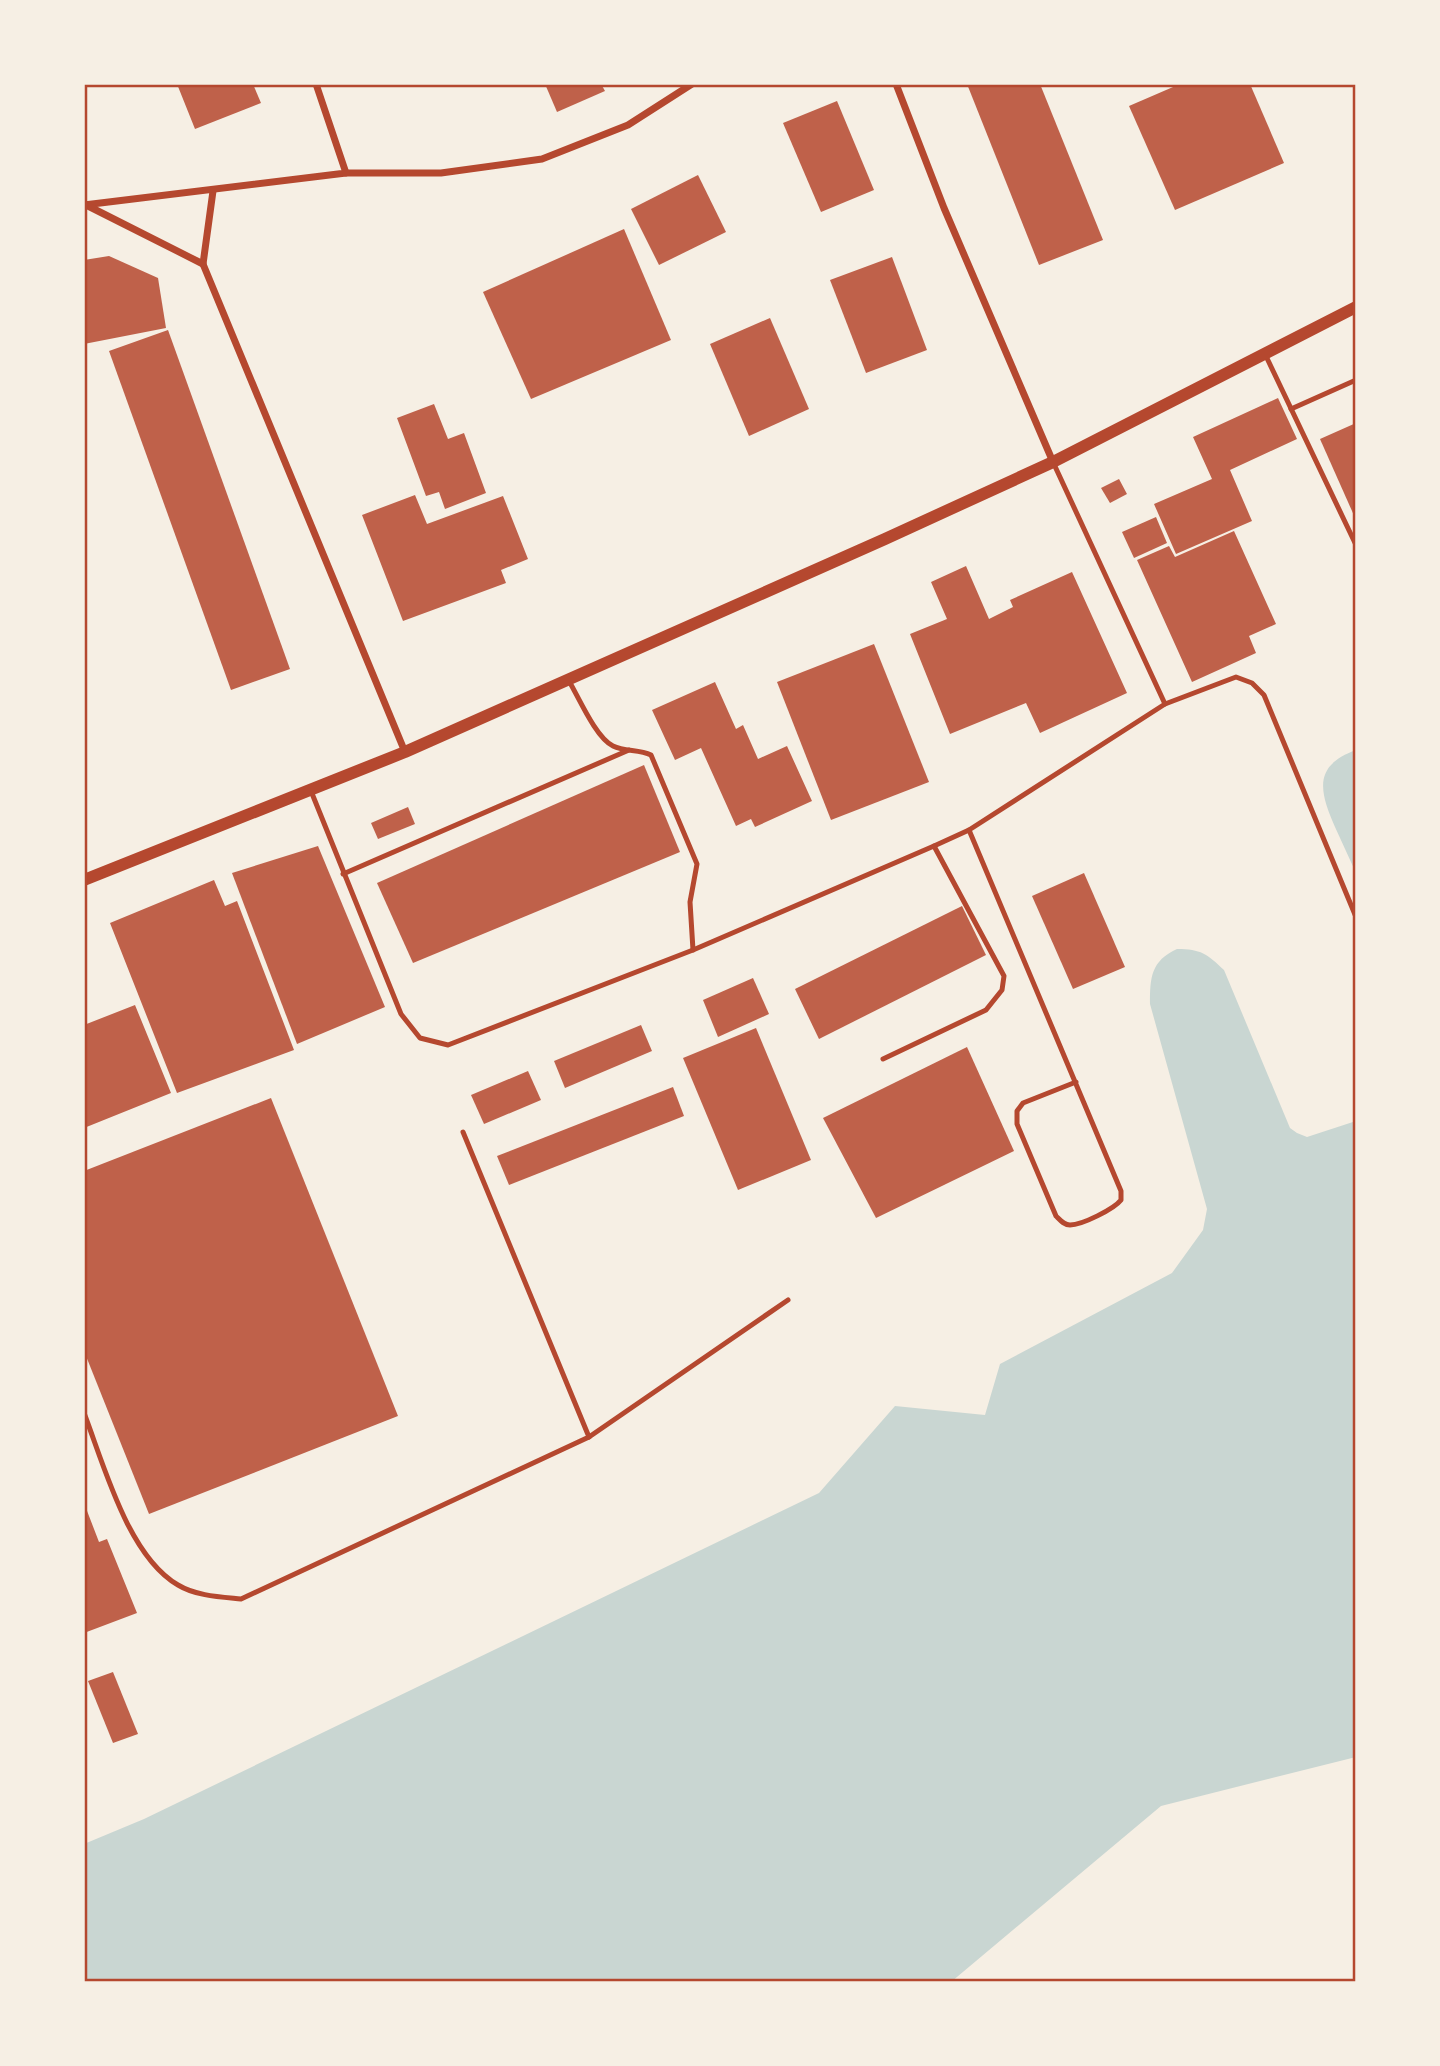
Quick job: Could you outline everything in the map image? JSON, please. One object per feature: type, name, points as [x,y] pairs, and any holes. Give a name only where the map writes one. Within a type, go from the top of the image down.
[{"type":"street","points":[[316,84],[346,173]]},
{"type":"street","points":[[85,205],[346,173],[441,173],[542,159],[628,125],[692,84]]},
{"type":"street","points":[[896,84],[944,208],[1053,462]]},
{"type":"street","points":[[213,191],[203,264],[405,752]]},
{"type":"street","points":[[85,205],[203,264]]},
{"type":"street","points":[[84,880],[405,752],[569,681],[1053,462],[1356,307]]},
{"type":"lane","points":[[1265,354],[1356,545]]},
{"type":"lane","points":[[1291,409],[1356,380]]},
{"type":"lane","points":[[1053,462],[1165,704]]},
{"type":"lane","points":[[310,789],[401,1014],[421,1038],[448,1045],[694,950],[969,830],[1165,704],[1236,677],[1252,683],[1264,695],[1356,917]]},
{"type":"lane","points":[[569,681],[604,740],[615,747],[651,755],[697,864],[690,902],[694,950]]},
{"type":"lane","points":[[343,874],[629,750]]},
{"type":"lane","points":[[969,830],[1076,1082],[1121,1191],[1121,1200],[1115,1207],[1073,1225],[1064,1224],[1056,1216],[1017,1124],[1017,1111],[1023,1103],[1076,1082]]},
{"type":"lane","points":[[883,1059],[986,1010],[1002,990],[1004,976],[934,846]]},
{"type":"lane","points":[[463,1132],[589,1437]]},
{"type":"lane","points":[[84,1413],[132,1534],[151,1561],[178,1586],[211,1596],[241,1599],[589,1437],[788,1300]]},
{"type":"shaded area","points":[[1356,750],[1356,873],[1330,814],[1323,781],[1332,764]]},
{"type":"shaded area","points":[[1177,949],[1203,954],[1224,970],[1290,1128],[1307,1137],[1356,1121],[1356,1757],[1161,1806],[951,1982],[84,1982],[84,1844],[144,1819],[819,1493],[895,1406],[985,1415],[1000,1364],[1172,1273],[1203,1230],[1207,1209],[1150,1004],[1154,971],[1162,959]]},
{"type":"building","points":[[177,84],[253,84],[261,103],[195,129]]},
{"type":"building","points":[[545,84],[601,84],[605,91],[557,112]]},
{"type":"building","points":[[967,84],[1040,84],[1103,240],[1039,265]]},
{"type":"building","points":[[1180,84],[1250,84],[1284,163],[1175,210],[1129,106]]},
{"type":"building","points":[[837,101],[874,190],[821,212],[783,123]]},
{"type":"building","points":[[698,175],[726,232],[659,265],[631,209]]},
{"type":"building","points":[[624,229],[671,340],[531,399],[483,292]]},
{"type":"building","points":[[109,256],[158,278],[166,328],[84,344],[84,260]]},
{"type":"building","points":[[892,257],[927,350],[866,373],[830,280]]},
{"type":"building","points":[[770,318],[809,409],[749,436],[710,344]]},
{"type":"building","points":[[168,330],[290,669],[231,690],[109,351]]},
{"type":"building","points":[[1278,398],[1297,439],[1230,470],[1252,521],[1176,554],[1154,504],[1212,479],[1193,437]]},
{"type":"building","points":[[434,404],[448,439],[464,433],[486,493],[445,509],[439,492],[426,496],[397,418]]},
{"type":"building","points":[[1356,423],[1356,520],[1320,439]]},
{"type":"building","points":[[1119,479],[1127,494],[1110,503],[1101,488]]},
{"type":"building","points":[[415,495],[427,524],[503,496],[528,559],[501,570],[506,583],[403,621],[362,515]]},
{"type":"building","points":[[1156,517],[1167,543],[1134,558],[1122,532]]},
{"type":"building","points":[[1234,531],[1276,624],[1249,636],[1256,653],[1192,682],[1137,560],[1169,546],[1175,557]]},
{"type":"building","points":[[966,566],[989,619],[1013,607],[1010,600],[1072,572],[1127,693],[1040,733],[1026,703],[950,734],[910,634],[947,619],[931,582]]},
{"type":"building","points":[[874,644],[929,782],[831,820],[777,682]]},
{"type":"building","points":[[715,682],[736,729],[743,725],[758,759],[787,746],[812,801],[755,827],[751,819],[736,826],[701,748],[675,760],[652,710]]},
{"type":"building","points":[[644,765],[680,852],[413,963],[377,883]]},
{"type":"building","points":[[408,807],[415,824],[378,839],[371,823]]},
{"type":"building","points":[[318,846],[385,1007],[297,1044],[232,873]]},
{"type":"building","points":[[1084,873],[1125,967],[1073,989],[1032,896]]},
{"type":"building","points":[[214,880],[225,906],[237,901],[294,1050],[177,1093],[110,923]]},
{"type":"building","points":[[962,906],[986,955],[819,1039],[795,989]]},
{"type":"building","points":[[753,978],[769,1014],[718,1037],[703,1000]]},
{"type":"building","points":[[135,1005],[171,1093],[84,1128],[84,1025]]},
{"type":"building","points":[[641,1025],[652,1051],[565,1088],[554,1061]]},
{"type":"building","points":[[756,1028],[811,1160],[738,1190],[683,1058]]},
{"type":"building","points":[[967,1047],[1014,1151],[876,1218],[823,1118]]},
{"type":"building","points":[[528,1071],[541,1100],[484,1124],[471,1095]]},
{"type":"building","points":[[673,1087],[684,1116],[509,1185],[497,1156]]},
{"type":"building","points":[[271,1098],[398,1416],[149,1514],[84,1351],[84,1171]]},
{"type":"building","points":[[84,1503],[99,1542],[107,1539],[137,1613],[84,1633]]},
{"type":"building","points":[[113,1672],[138,1734],[113,1743],[88,1681]]}]
